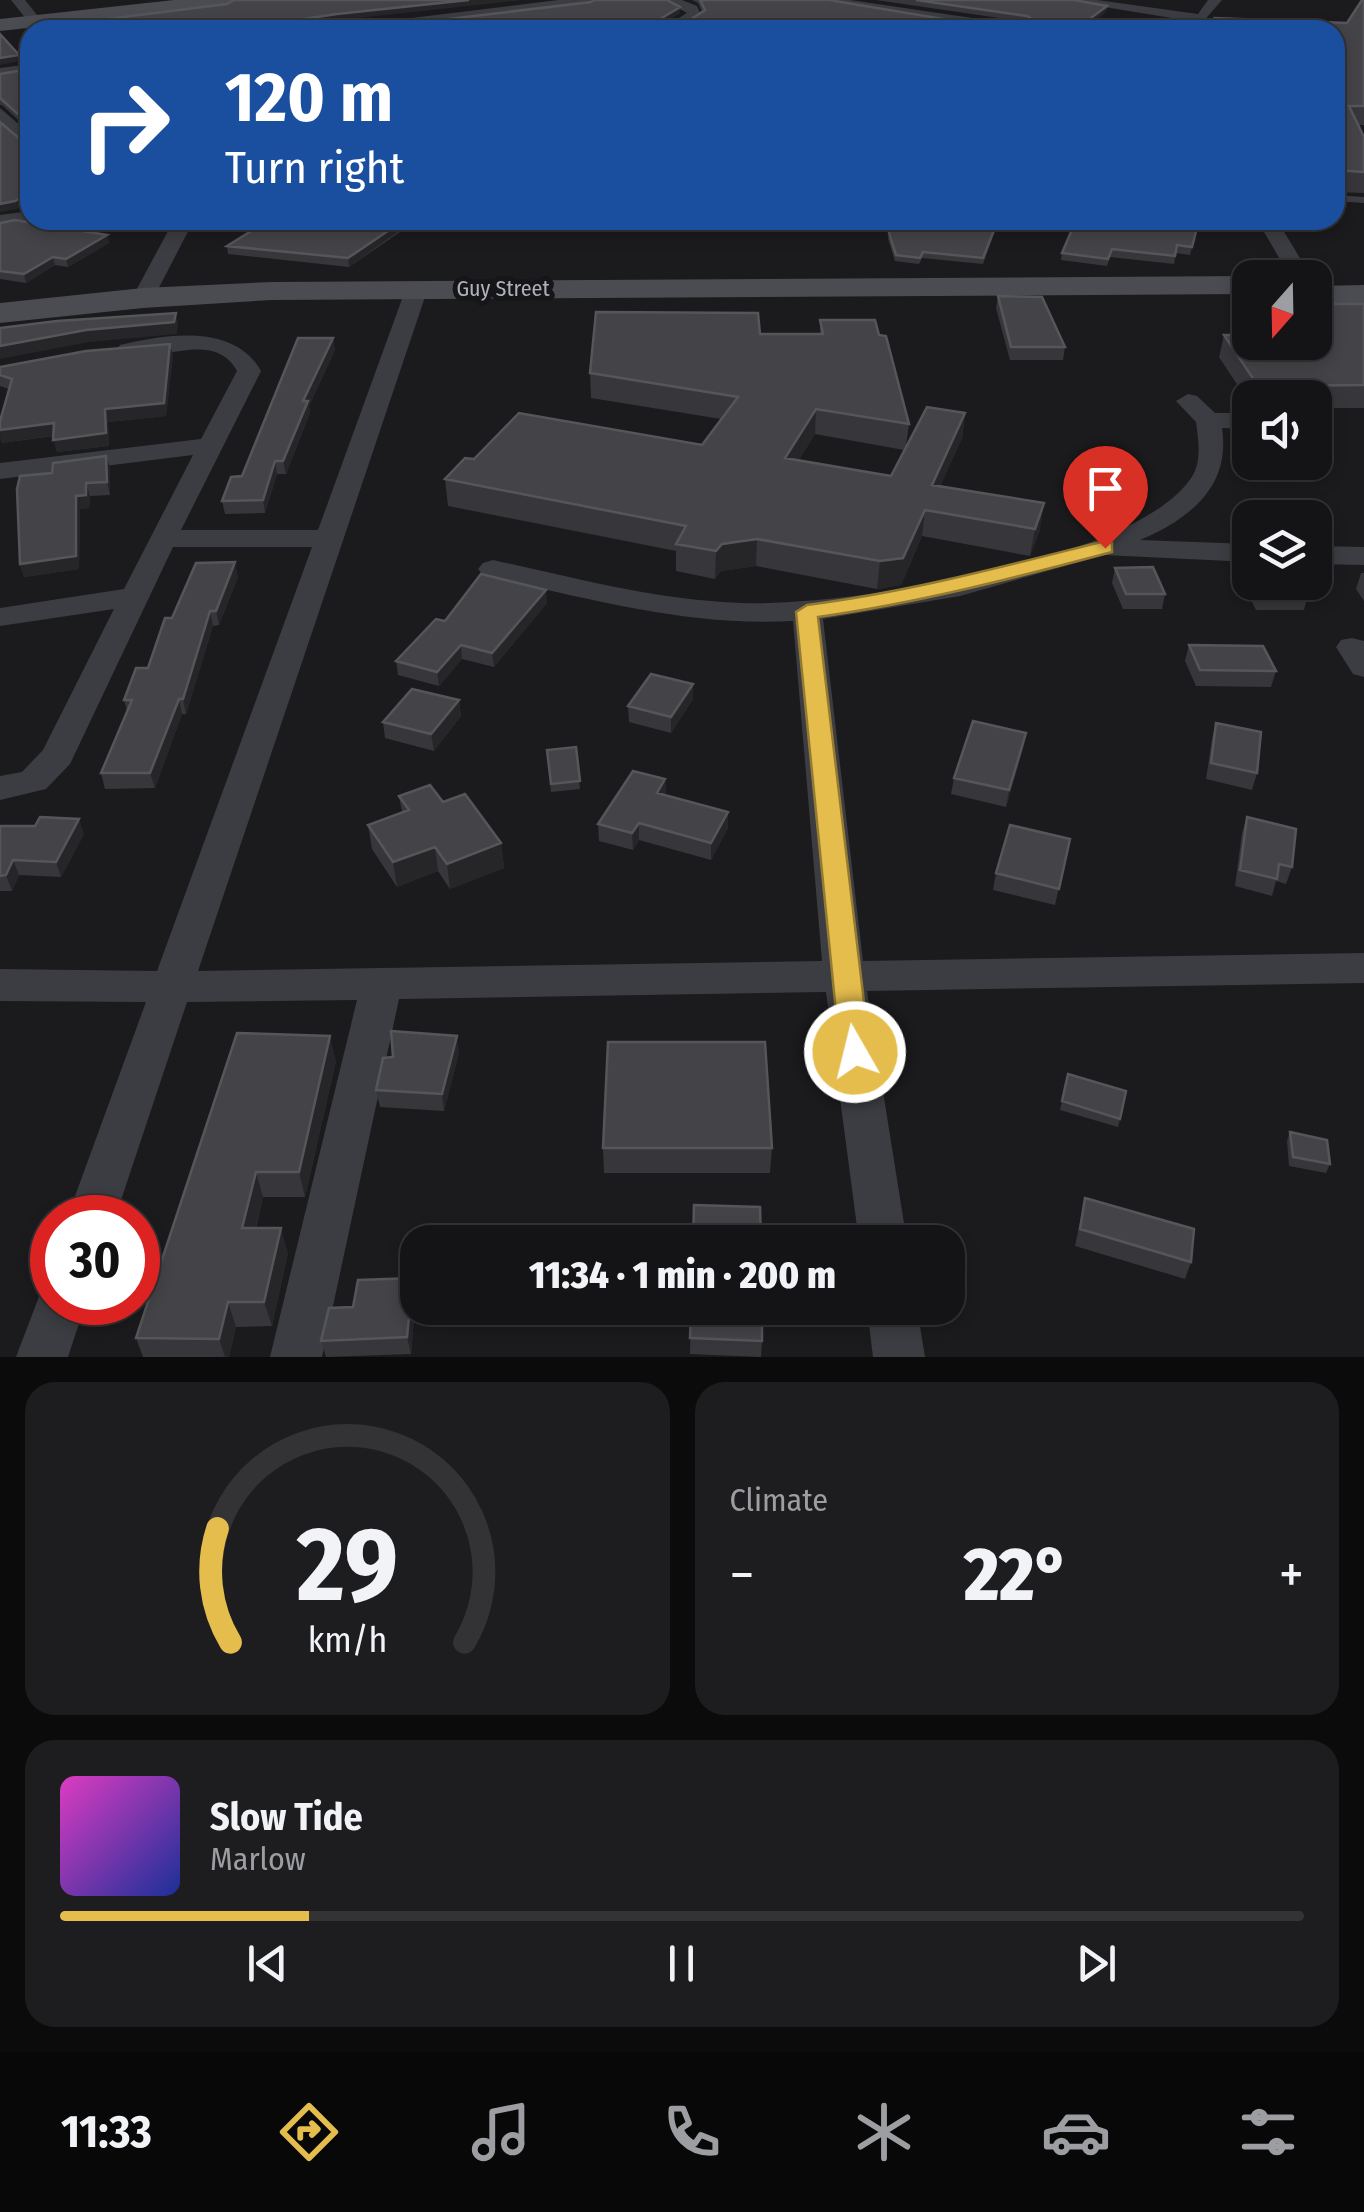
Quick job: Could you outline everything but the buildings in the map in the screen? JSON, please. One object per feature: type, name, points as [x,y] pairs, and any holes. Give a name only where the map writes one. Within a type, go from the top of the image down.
[{"type":"street","points":[[18,0],[35,20]]},
{"type":"street","points":[[66,20],[228,0]]},
{"type":"street","points":[[427,20],[590,0]]},
{"type":"street","points":[[671,0],[692,9],[694,15],[685,20]]},
{"type":"street","points":[[823,0],[958,20]]},
{"type":"street","points":[[1069,0],[1178,20]]},
{"type":"street","points":[[1109,20],[1118,13],[1116,7]]},
{"type":"street","points":[[0,113],[20,134]]},
{"type":"street","points":[[143,298],[179,230]]},
{"type":"street","points":[[1273,230],[1291,260]]},
{"type":"street","points":[[1332,283],[1364,284]]},
{"type":"street","name":"Guy Street","points":[[0,313],[143,298],[371,289],[1232,284]]},
{"type":"street","name":"Guy Street","points":[[1008,287],[1232,293]]},
{"type":"street","points":[[99,1195],[417,288]]},
{"type":"street","points":[[371,289],[406,318]]},
{"type":"street","points":[[1332,295],[1364,294]]},
{"type":"street","points":[[0,788],[33,782],[58,756],[162,538],[249,371],[239,355],[218,346],[192,344],[106,353]]},
{"type":"street","points":[[493,569],[715,611],[807,612],[885,602],[1105,548],[1169,514],[1205,478],[1212,455],[1198,410],[1232,418]]},
{"type":"street","points":[[0,471],[212,444]]},
{"type":"street","points":[[162,538],[327,539]]},
{"type":"street","points":[[1105,548],[1232,552]]},
{"type":"street","points":[[1332,555],[1364,556]]},
{"type":"street","points":[[0,617],[136,596]]},
{"type":"street","points":[[807,612],[844,976],[880,1225]]},
{"type":"street","points":[[0,984],[173,987],[1364,968]]},
{"type":"street","points":[[296,1357],[382,982]]},
{"type":"street","points":[[42,1357],[53,1325]]},
{"type":"street","points":[[894,1325],[899,1357]]},
{"type":"route","points":[[855,1052],[807,612],[885,602],[1105,548]]}]
